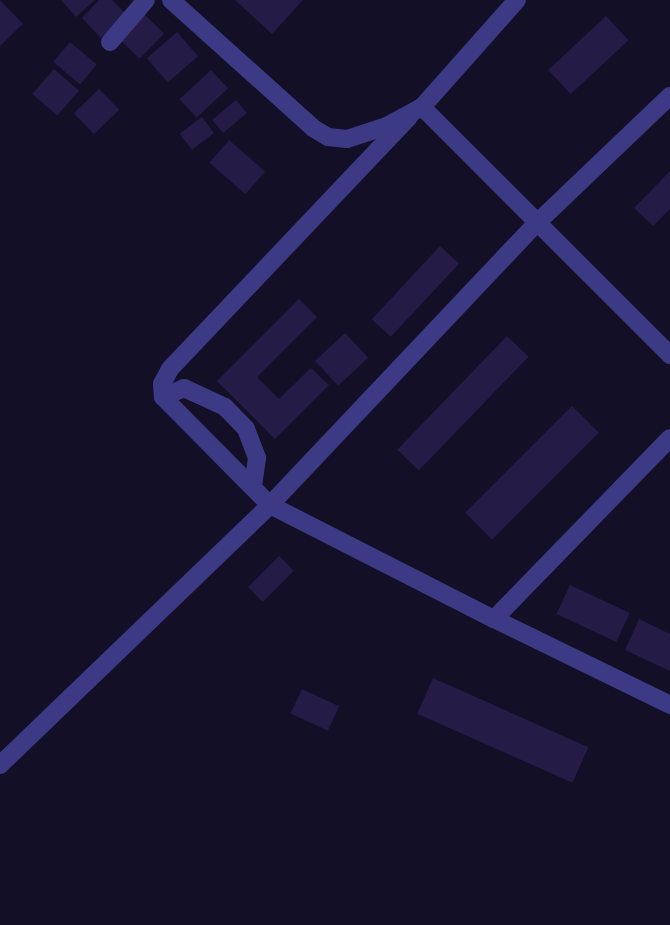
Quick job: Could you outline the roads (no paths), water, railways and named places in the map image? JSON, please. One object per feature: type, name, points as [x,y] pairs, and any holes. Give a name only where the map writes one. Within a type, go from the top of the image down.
[{"type":"street","points":[[110,42],[146,0]]},
{"type":"street","points":[[171,0],[328,137],[347,139],[415,112]]},
{"type":"street","points":[[517,0],[415,112],[170,369],[162,384],[163,397],[270,505],[670,705]]},
{"type":"street","points":[[0,765],[270,505],[539,221],[670,96]]},
{"type":"street","points":[[415,112],[539,221],[670,355]]},
{"type":"street","points":[[163,397],[184,388],[225,407],[246,429],[257,458],[253,487]]},
{"type":"street","points":[[494,619],[670,438]]}]
